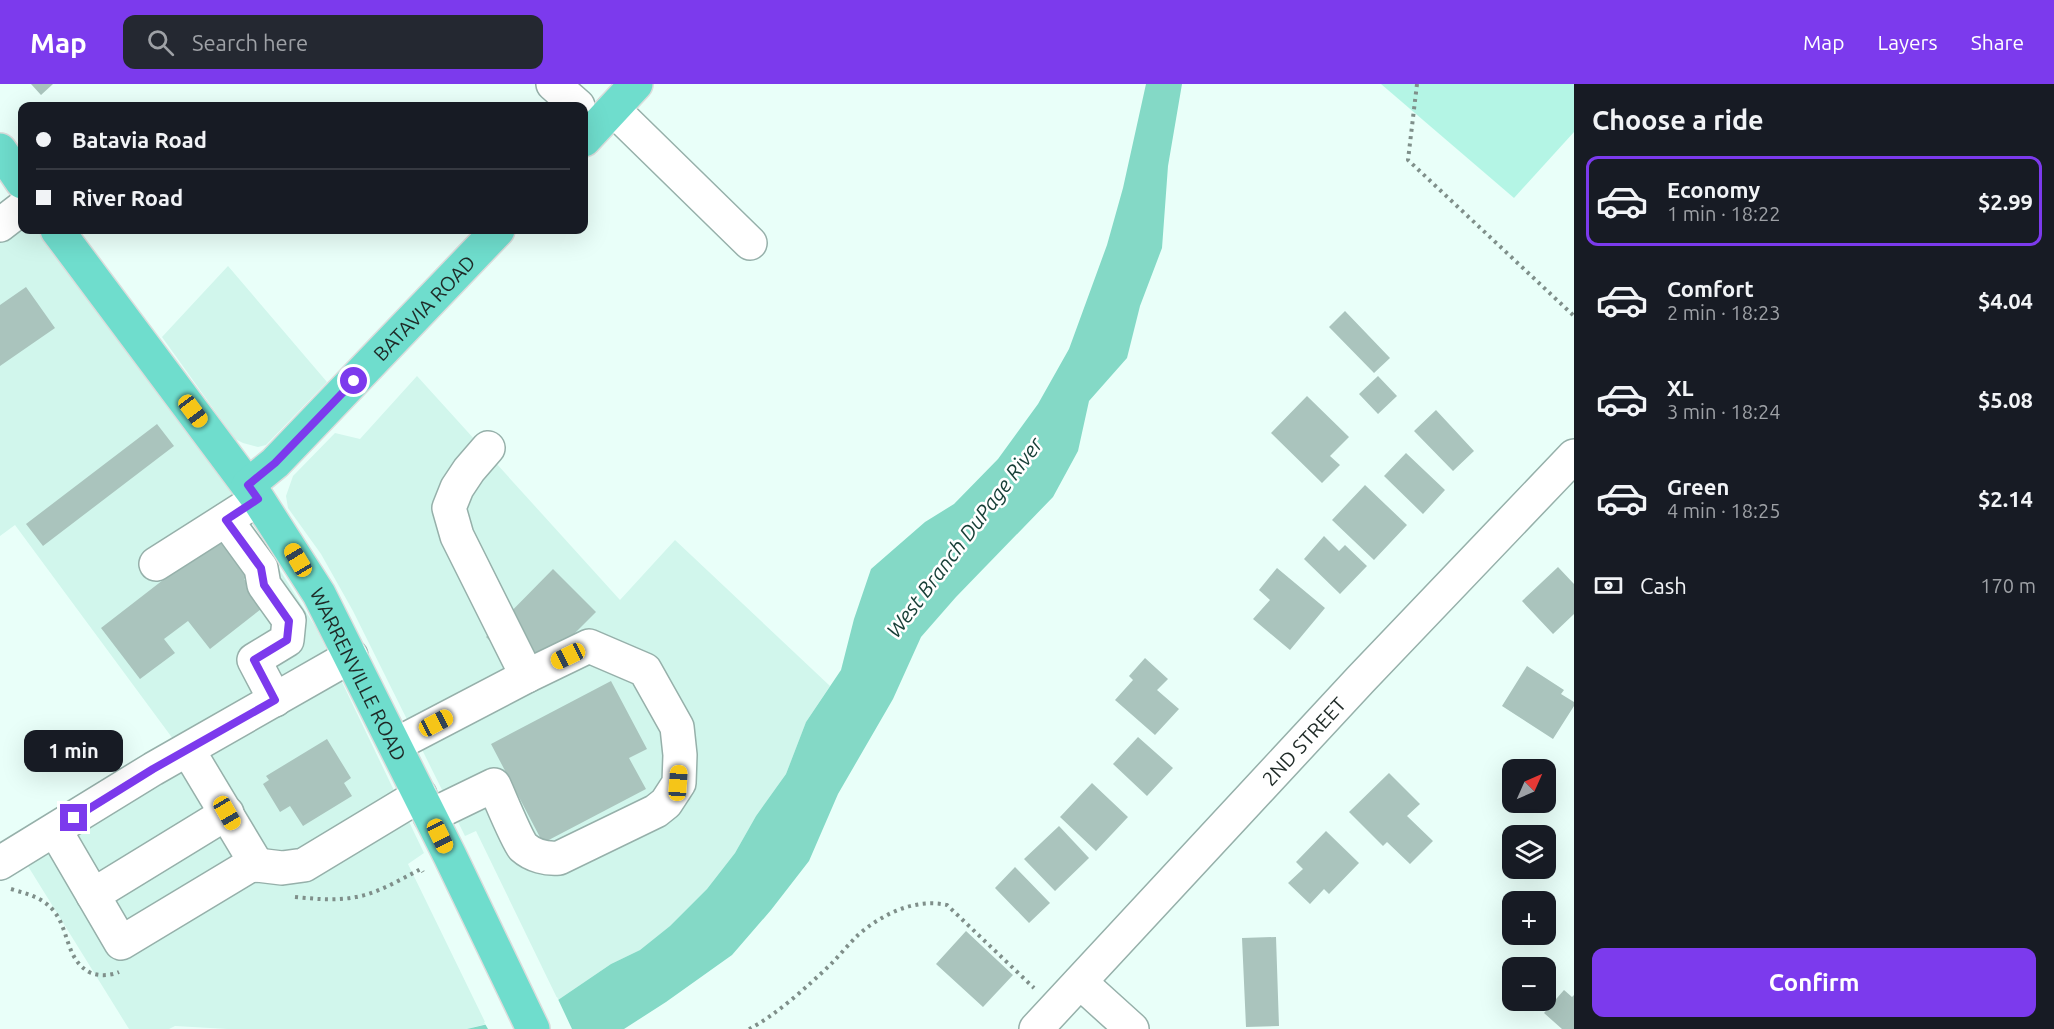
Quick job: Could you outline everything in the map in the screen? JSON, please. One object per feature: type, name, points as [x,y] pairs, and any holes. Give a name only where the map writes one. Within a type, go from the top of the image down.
[{"type":"main road","points":[[590,120],[636,84]]},
{"type":"main road","points":[[0,150],[18,176]]},
{"type":"main road","name":"WARRENVILLE ROAD","points":[[60,234],[253,492],[319,594],[450,856],[533,1029]]},
{"type":"main road","name":"BATAVIA ROAD","points":[[253,492],[275,463],[494,234]]},
{"type":"street","points":[[553,84],[572,102]]},
{"type":"street","points":[[590,120],[750,243]]},
{"type":"street","points":[[0,225],[18,211]]},
{"type":"street","points":[[488,448],[457,488],[449,508],[457,536],[527,676]]},
{"type":"street","name":"2ND STREET","points":[[1035,1029],[1361,679],[1574,456]]},
{"type":"street","points":[[156,564],[226,520],[253,492]]},
{"type":"street","points":[[226,520],[261,568],[264,585],[289,621],[287,640],[254,660],[275,700]]},
{"type":"street","points":[[55,830],[121,943],[249,866],[282,868],[304,865],[425,806],[494,785],[523,846],[536,855],[548,859],[559,858],[656,811],[666,803],[678,783],[680,755],[677,727],[645,670],[589,646],[395,746]]},
{"type":"street","points":[[0,863],[153,769],[351,656]]},
{"type":"street","points":[[188,750],[257,865]]},
{"type":"street","points":[[93,895],[227,813]]},
{"type":"street","points":[[1080,982],[1132,1029]]},
{"type":"path","points":[[1417,84],[1408,160],[1574,315]]},
{"type":"path","points":[[749,1029],[762,1022],[828,966],[859,934],[891,913],[916,904],[933,902],[946,906],[1026,979]]},
{"type":"shaded area","points":[[1381,84],[1574,84],[1574,132],[1514,198]]},
{"type":"shaded area","points":[[18,225],[18,234],[40,234],[218,471],[316,628],[424,853],[408,864],[486,1024],[467,1029],[228,1029],[175,1026],[169,1029],[129,1029],[26,863],[193,766],[15,525],[0,536],[0,239]]},
{"type":"shaded area","points":[[228,266],[327,382],[266,445],[258,447],[235,439],[162,337]]},
{"type":"shaded area","points":[[417,376],[620,600],[675,540],[830,686],[806,722],[786,774],[756,816],[735,853],[707,889],[670,926],[640,950],[611,964],[558,1000],[476,831],[465,836],[353,611],[321,554],[288,508],[286,496],[293,476],[335,433],[360,439]]},
{"type":"water","name":"West Branch DuPage River","points":[[1146,84],[1182,84],[1168,166],[1162,248],[1140,306],[1127,358],[1089,401],[1078,451],[1053,497],[956,597],[921,637],[893,699],[838,794],[809,861],[732,955],[624,1029],[467,1029],[513,1018],[558,1000],[611,964],[640,950],[670,926],[707,889],[735,853],[756,816],[786,774],[806,722],[841,670],[854,619],[871,569],[925,522],[954,504],[998,459],[1038,404],[1069,349],[1107,245],[1123,188]]},
{"type":"pier","points":[[557,997],[572,1029],[488,1029],[484,1022],[512,1015]]},
{"type":"building","points":[[31,84],[53,84],[41,95]]},
{"type":"building","points":[[26,287],[55,328],[0,366],[0,305]]},
{"type":"building","points":[[1345,311],[1390,358],[1374,373],[1329,327]]},
{"type":"building","points":[[1378,376],[1397,396],[1378,414],[1359,394]]},
{"type":"building","points":[[1307,396],[1349,437],[1330,456],[1340,465],[1322,483],[1271,433]]},
{"type":"building","points":[[1436,410],[1474,451],[1453,471],[1414,431]]},
{"type":"building","points":[[157,424],[174,446],[43,546],[26,524]]},
{"type":"building","points":[[1406,453],[1445,490],[1423,514],[1384,476]]},
{"type":"building","points":[[1365,485],[1407,525],[1374,560],[1332,520]]},
{"type":"building","points":[[225,532],[255,571],[244,579],[265,606],[210,649],[188,621],[164,639],[175,653],[140,679],[101,628]]},
{"type":"building","points":[[1324,536],[1339,551],[1345,545],[1367,566],[1340,594],[1304,559]]},
{"type":"building","points":[[1558,567],[1574,584],[1574,614],[1553,634],[1522,601]]},
{"type":"building","points":[[1277,568],[1325,608],[1290,650],[1253,619],[1270,600],[1259,590]]},
{"type":"building","points":[[553,569],[596,612],[529,679],[486,637]]},
{"type":"building","points":[[1145,658],[1168,679],[1157,690],[1179,709],[1155,735],[1115,700],[1133,680],[1129,676]]},
{"type":"building","points":[[1527,666],[1564,690],[1561,694],[1574,702],[1574,706],[1553,739],[1502,706]]},
{"type":"building","points":[[611,681],[647,749],[629,758],[646,789],[543,843],[491,744]]},
{"type":"building","points":[[1138,737],[1173,768],[1147,796],[1113,764]]},
{"type":"building","points":[[327,739],[351,778],[344,783],[352,796],[303,826],[290,806],[280,812],[263,784],[269,780],[266,776]]},
{"type":"building","points":[[1389,773],[1420,804],[1407,816],[1433,841],[1410,864],[1387,842],[1383,846],[1349,812]]},
{"type":"building","points":[[1092,783],[1128,817],[1096,851],[1060,817]]},
{"type":"building","points":[[1059,826],[1089,858],[1055,891],[1024,859]]},
{"type":"building","points":[[1326,831],[1359,863],[1329,894],[1324,889],[1310,904],[1288,883],[1303,869],[1296,862]]},
{"type":"building","points":[[1015,867],[1050,903],[1029,923],[995,888]]},
{"type":"building","points":[[966,931],[1013,975],[983,1007],[936,964]]},
{"type":"building","points":[[1276,937],[1279,1026],[1246,1027],[1242,938]]},
{"type":"building","points":[[1564,990],[1572,997],[1574,995],[1574,1029],[1562,1029],[1544,1013],[1556,1011],[1556,999]]},
{"type":"route","points":[[74,818],[153,769],[275,700],[254,660],[287,640],[289,621],[264,585],[261,568],[226,520],[258,499],[248,485],[275,463],[354,381]]}]
